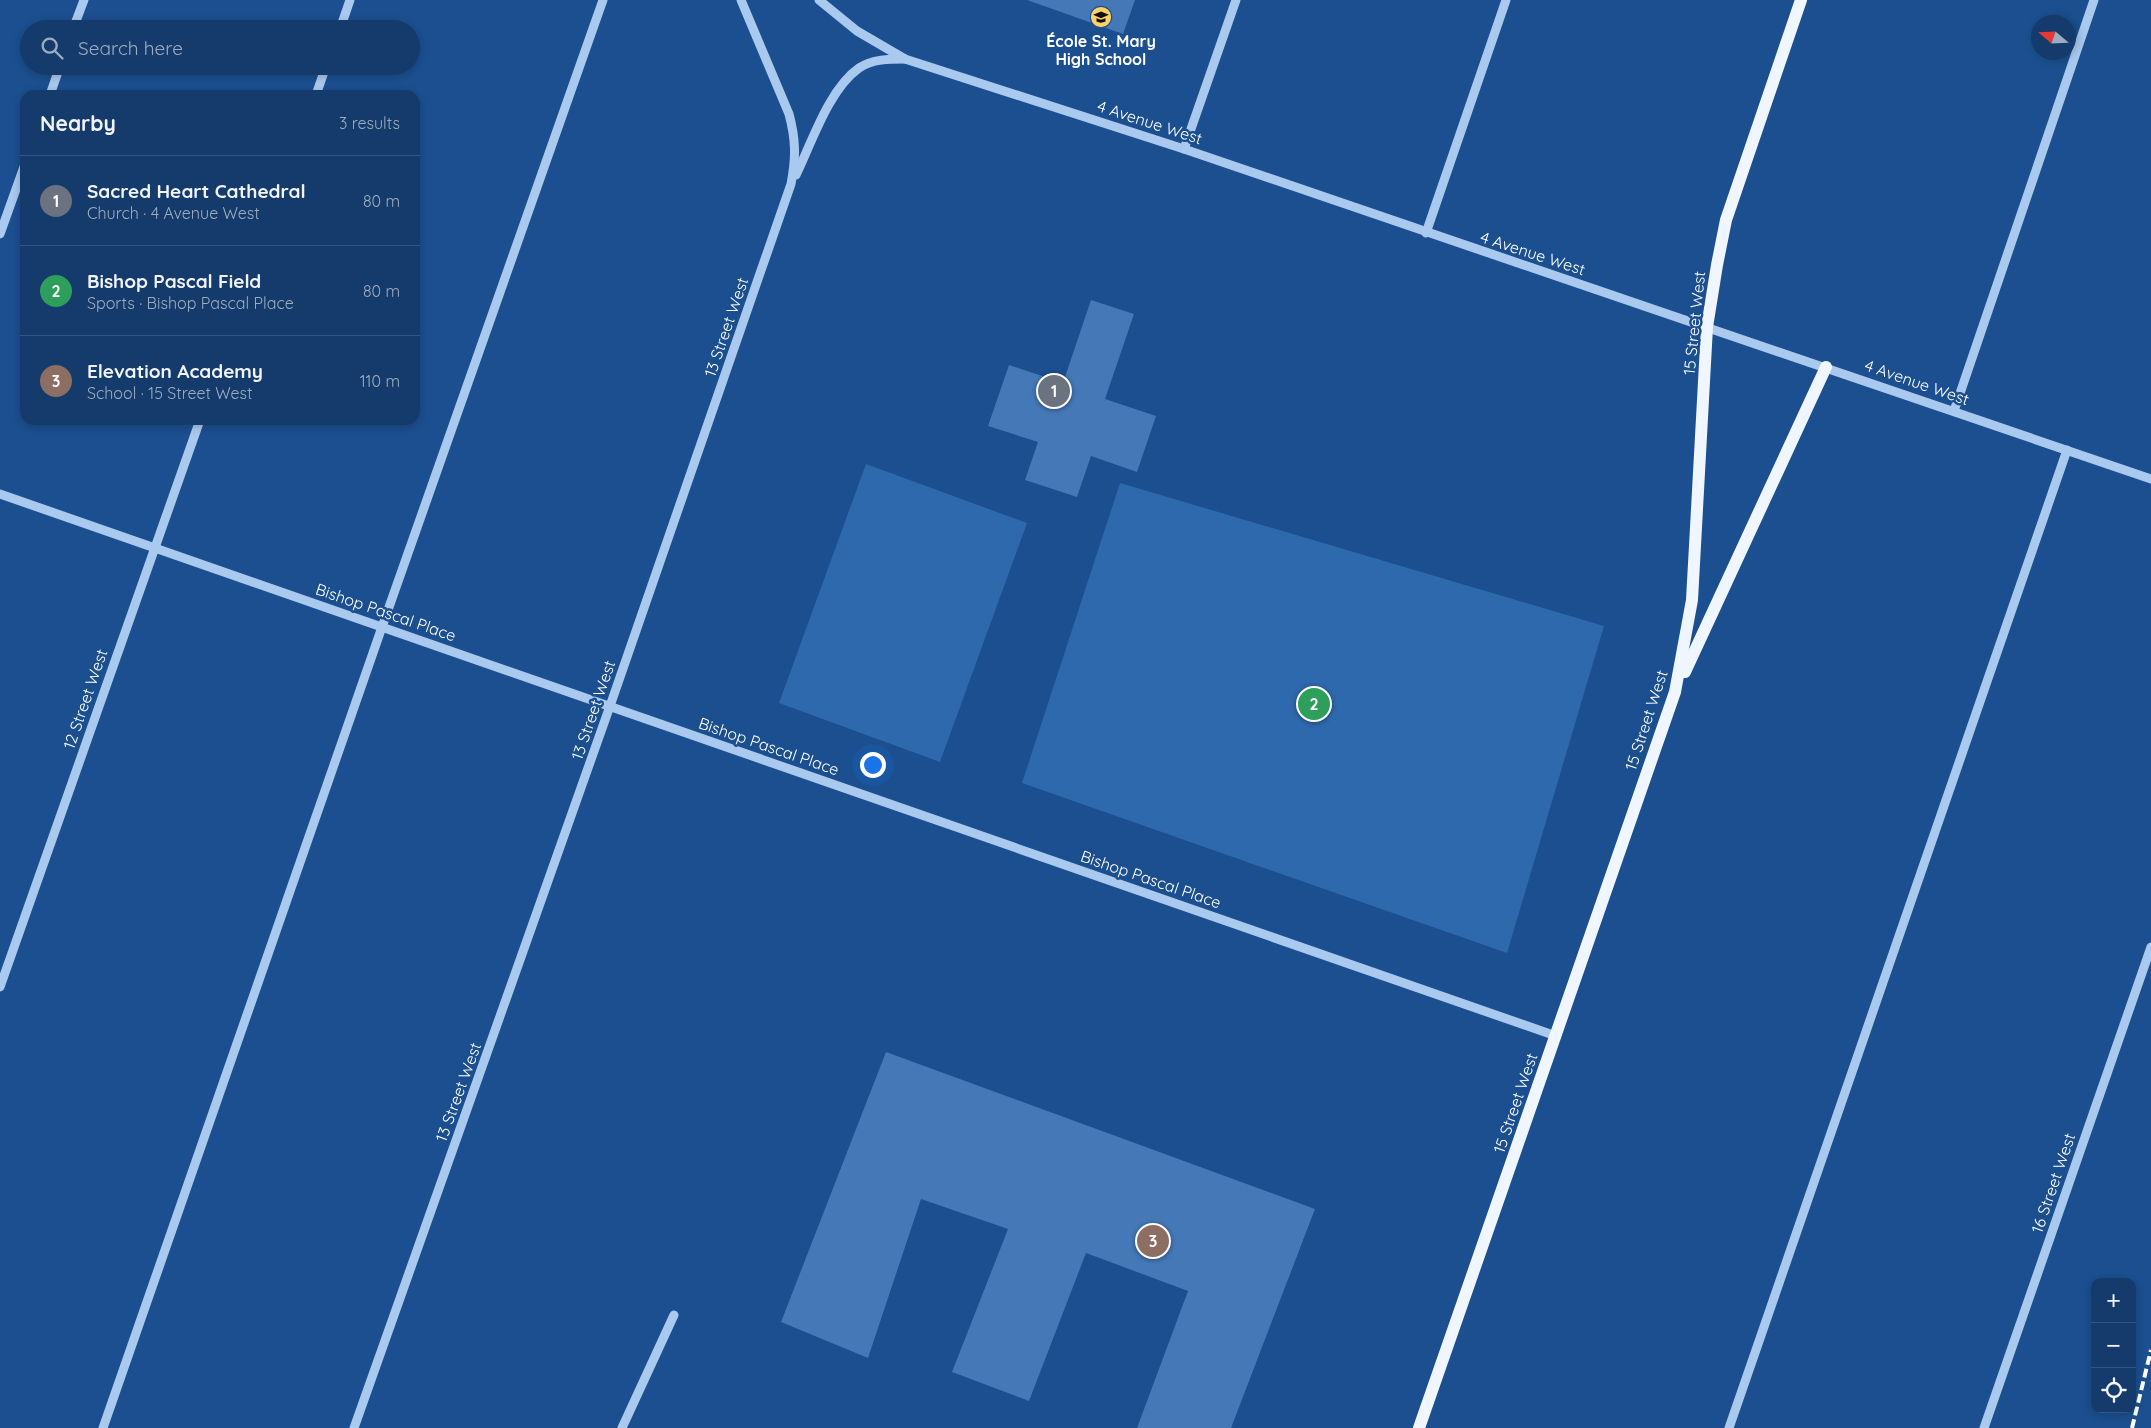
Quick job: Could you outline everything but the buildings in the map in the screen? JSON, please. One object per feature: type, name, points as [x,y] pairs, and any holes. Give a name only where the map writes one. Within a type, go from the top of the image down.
[{"type":"main road","name":"15 Street West","points":[[1419,1428],[1675,692],[1692,600],[1707,326],[1717,265],[1726,220],[1801,0]]},
{"type":"main road","points":[[1675,692],[1826,367]]},
{"type":"street","points":[[76,20],[84,0]]},
{"type":"street","points":[[343,20],[350,0]]},
{"type":"street","points":[[104,1428],[382,627],[603,0]]},
{"type":"street","name":"13 Street West","points":[[354,1428],[610,706],[791,184],[796,159],[794,134],[789,114],[741,0]]},
{"type":"street","name":"4 Avenue West","points":[[818,0],[857,31],[905,59],[1184,149],[2151,479]]},
{"type":"street","points":[[1184,149],[1236,0]]},
{"type":"street","points":[[1426,233],[1506,0]]},
{"type":"street","points":[[1954,411],[2094,0]]},
{"type":"street","name":"4 Avenue West","points":[[791,184],[834,98],[846,81],[860,68],[874,62],[888,59],[905,59]]},
{"type":"street","points":[[52,90],[57,75]]},
{"type":"street","points":[[318,90],[323,75]]},
{"type":"street","points":[[0,234],[20,178]]},
{"type":"street","name":"12 Street West","points":[[0,987],[198,425]]},
{"type":"street","points":[[1729,1428],[2067,450]]},
{"type":"street","name":"Bishop Pascal Place","points":[[0,494],[1556,1036]]},
{"type":"street","name":"16 Street West","points":[[1984,1428],[2151,947]]},
{"type":"street","points":[[622,1428],[674,1315]]},
{"type":"shaded area","points":[[866,464],[1027,523],[940,762],[779,703]]},
{"type":"shaded area","points":[[1120,483],[1604,626],[1507,953],[1022,783]]},
{"type":"railway","points":[[2132,1428],[2151,1350]]},
{"type":"place","name":"École St. Mary High School","points":[[1101,17]]},
{"type":"place","name":"Sacred Heart Cathedral","points":[[1054,391]]},
{"type":"place","name":"Bishop Pascal Field","points":[[1314,704]]},
{"type":"place","name":"Elevation Academy","points":[[1153,1241]]}]
